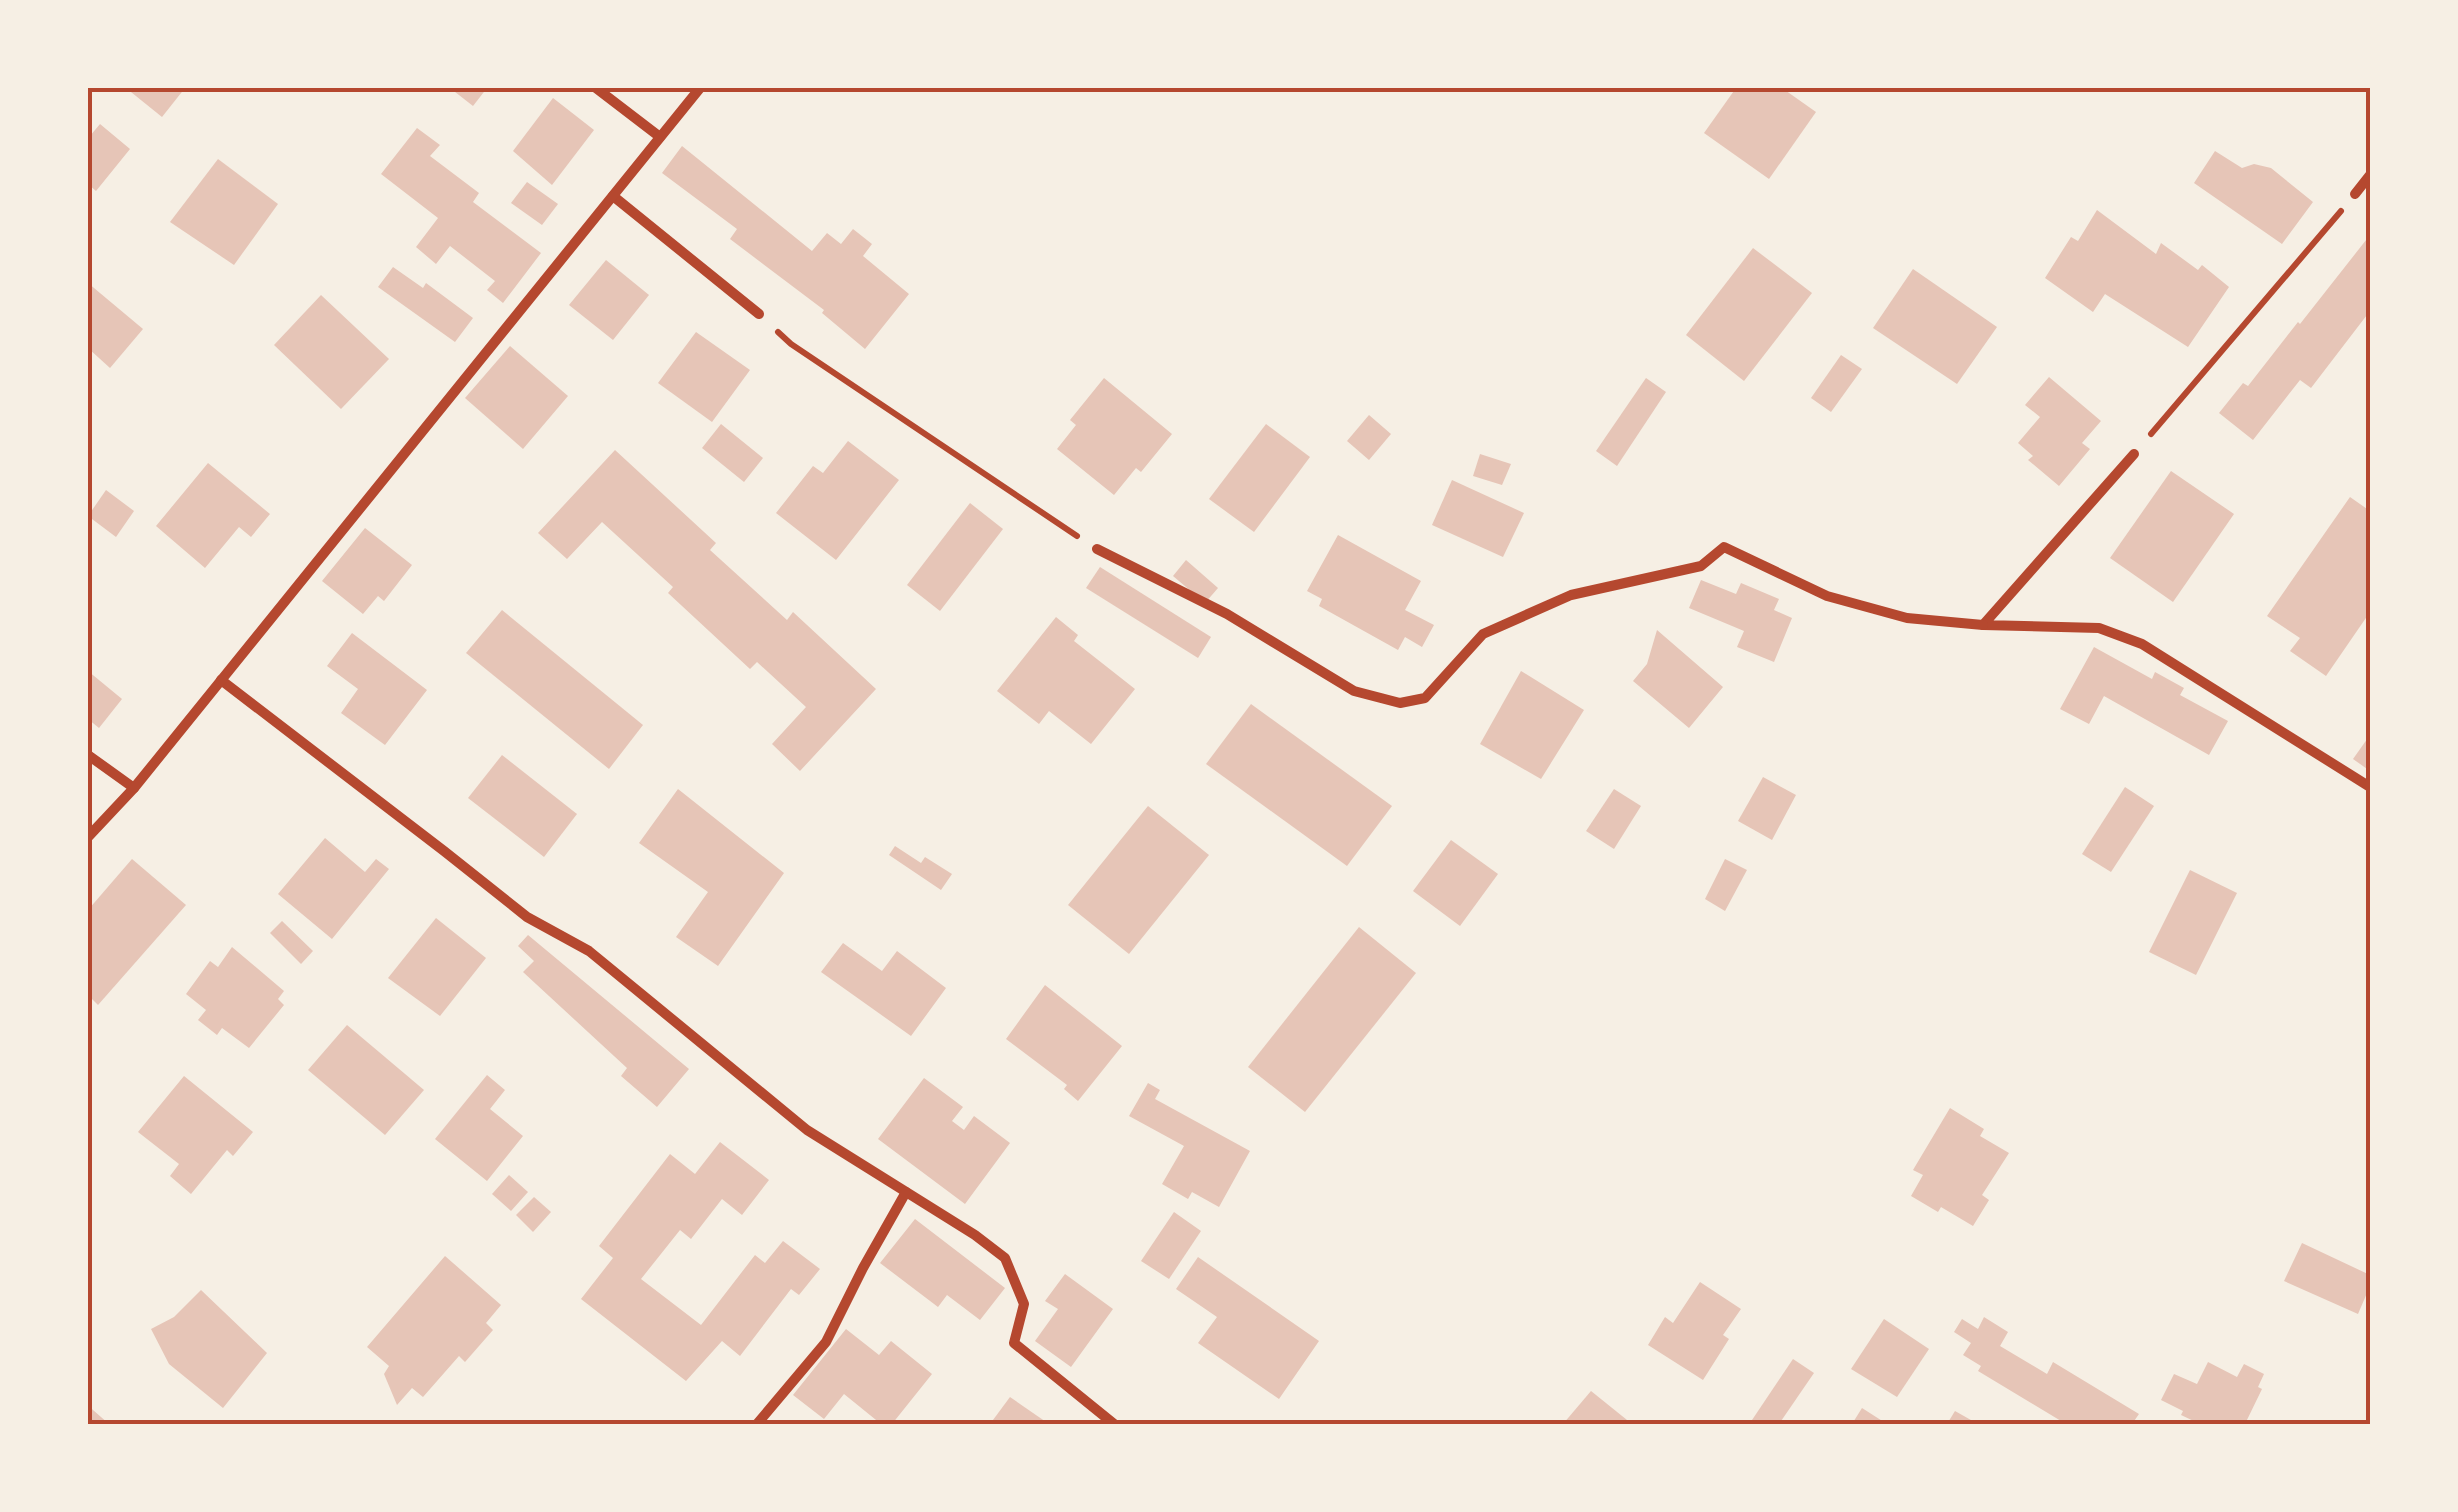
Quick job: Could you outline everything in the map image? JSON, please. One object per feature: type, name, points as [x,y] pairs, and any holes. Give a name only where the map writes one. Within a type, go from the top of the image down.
[{"type":"street","points":[[596,88],[660,137]]},
{"type":"street","points":[[88,837],[134,788],[700,88]]},
{"type":"street","points":[[2355,194],[2370,175]]},
{"type":"street","points":[[612,196],[759,314]]},
{"type":"street","points":[[1983,625],[2134,454]]},
{"type":"street","points":[[1097,549],[1227,614],[1354,691],[1400,703],[1425,698],[1484,634],[1572,595],[1701,566],[1724,547],[1827,596],[1906,618],[1983,625],[2099,628],[2142,644],[2370,786]]},
{"type":"street","points":[[221,680],[527,918],[589,952],[807,1130],[975,1234],[1005,1258],[1024,1304],[1014,1342],[1114,1424]]},
{"type":"street","points":[[88,754],[134,788]]},
{"type":"street","points":[[757,1424],[826,1342],[906,1192]]},
{"type":"path","points":[[2134,454],[2355,194]]},
{"type":"path","points":[[759,314],[791,344],[1097,549]]},
{"type":"building","points":[[126,88],[185,88],[162,117]]},
{"type":"building","points":[[450,88],[487,88],[473,106]]},
{"type":"building","points":[[1736,88],[1782,88],[1816,112],[1769,179],[1704,133]]},
{"type":"building","points":[[553,98],[594,130],[552,185],[513,151]]},
{"type":"building","points":[[100,124],[130,149],[96,191],[88,184],[88,135]]},
{"type":"building","points":[[417,128],[440,145],[430,156],[479,193],[473,202],[541,253],[503,303],[487,290],[495,281],[450,246],[436,264],[416,247],[438,218],[381,174]]},
{"type":"building","points":[[682,146],[812,251],[827,233],[841,244],[853,229],[872,244],[863,256],[909,294],[865,349],[822,313],[824,310],[730,239],[737,229],[662,173]]},
{"type":"building","points":[[2215,151],[2242,168],[2254,164],[2271,168],[2313,202],[2282,244],[2194,183]]},
{"type":"building","points":[[218,159],[278,204],[234,265],[170,222]]},
{"type":"building","points":[[527,182],[558,204],[542,225],[511,203]]},
{"type":"building","points":[[2097,210],[2156,254],[2161,243],[2198,270],[2202,265],[2229,287],[2188,347],[2105,294],[2093,312],[2045,278],[2071,237],[2078,241]]},
{"type":"building","points":[[2370,235],[2370,311],[2311,388],[2300,380],[2253,440],[2219,413],[2243,383],[2248,386]]},
{"type":"building","points":[[1753,248],[1812,293],[1744,381],[1686,335]]},
{"type":"building","points":[[606,260],[649,295],[613,340],[569,305]]},
{"type":"building","points":[[393,267],[423,288],[426,283],[473,318],[455,342],[378,287]]},
{"type":"building","points":[[1913,269],[1997,327],[1957,384],[1873,328]]},
{"type":"building","points":[[88,283],[143,329],[110,368],[88,348]]},
{"type":"building","points":[[321,295],[389,359],[341,409],[274,345]]},
{"type":"building","points":[[696,332],[750,370],[712,422],[658,383]]},
{"type":"building","points":[[510,346],[568,396],[523,449],[465,398]]},
{"type":"building","points":[[1841,355],[1862,369],[1831,412],[1811,398]]},
{"type":"building","points":[[2049,377],[2101,421],[2082,443],[2090,449],[2059,486],[2028,460],[2033,456],[2018,443],[2040,417],[2025,405]]},
{"type":"building","points":[[1104,378],[1172,434],[1141,472],[1136,468],[1114,495],[1057,449],[1076,425],[1070,420]]},
{"type":"building","points":[[1646,378],[1666,392],[1617,466],[1596,451]]},
{"type":"building","points":[[1369,415],[1391,434],[1369,460],[1347,441]]},
{"type":"building","points":[[721,424],[763,458],[744,482],[702,448]]},
{"type":"building","points":[[1266,424],[1310,457],[1254,532],[1209,499]]},
{"type":"building","points":[[848,441],[899,480],[836,560],[776,513],[813,466],[823,473]]},
{"type":"building","points":[[615,450],[716,543],[710,550],[787,620],[793,612],[876,689],[800,771],[772,744],[806,707],[757,662],[750,669],[668,593],[673,587],[602,522],[567,559],[538,533]]},
{"type":"building","points":[[1480,454],[1511,464],[1502,485],[1473,476]]},
{"type":"building","points":[[208,463],[270,514],[251,537],[239,527],[205,568],[156,526]]},
{"type":"building","points":[[2171,471],[2234,514],[2173,602],[2110,558]]},
{"type":"building","points":[[1452,480],[1524,513],[1503,557],[1432,525]]},
{"type":"building","points":[[106,490],[134,511],[116,537],[88,516]]},
{"type":"building","points":[[2350,497],[2370,511],[2370,612],[2326,676],[2290,651],[2300,638],[2267,616]]},
{"type":"building","points":[[970,503],[1003,529],[940,611],[907,585]]},
{"type":"building","points":[[365,528],[412,565],[384,601],[378,596],[363,614],[322,581]]},
{"type":"building","points":[[1338,535],[1421,581],[1405,610],[1434,625],[1422,647],[1405,637],[1398,650],[1319,606],[1322,599],[1307,591]]},
{"type":"building","points":[[1186,560],[1218,588],[1205,603],[1173,576]]},
{"type":"building","points":[[1100,567],[1211,637],[1198,658],[1086,588]]},
{"type":"building","points":[[1701,580],[1736,594],[1741,583],[1779,599],[1774,610],[1792,618],[1774,662],[1737,647],[1744,631],[1689,608]]},
{"type":"building","points":[[502,610],[643,725],[609,769],[466,653]]},
{"type":"building","points":[[1056,617],[1078,635],[1074,641],[1135,689],[1091,744],[1049,711],[1039,724],[997,691]]},
{"type":"building","points":[[1657,630],[1723,687],[1689,728],[1633,681],[1647,664]]},
{"type":"building","points":[[352,633],[427,690],[385,745],[341,713],[358,689],[327,666]]},
{"type":"building","points":[[2094,647],[2152,679],[2155,672],[2184,688],[2180,695],[2228,721],[2209,755],[2104,696],[2089,724],[2060,709]]},
{"type":"building","points":[[88,671],[122,699],[99,728],[88,719]]},
{"type":"building","points":[[1521,671],[1584,710],[1541,779],[1480,744]]},
{"type":"building","points":[[1251,704],[1392,806],[1347,866],[1206,764]]},
{"type":"building","points":[[2370,735],[2370,771],[2353,759]]},
{"type":"building","points":[[502,755],[577,814],[544,857],[468,798]]},
{"type":"building","points":[[1763,777],[1796,795],[1772,840],[1738,821]]},
{"type":"building","points":[[2125,787],[2154,806],[2111,872],[2082,854]]},
{"type":"building","points":[[678,789],[784,873],[718,966],[676,937],[708,892],[639,843]]},
{"type":"building","points":[[1614,789],[1641,806],[1614,849],[1586,831]]},
{"type":"building","points":[[1148,806],[1209,855],[1129,954],[1068,905]]},
{"type":"building","points":[[325,838],[365,872],[376,859],[389,869],[332,939],[278,894]]},
{"type":"building","points":[[1451,840],[1498,874],[1460,926],[1413,891]]},
{"type":"building","points":[[895,846],[921,863],[925,857],[952,874],[941,890],[889,855]]},
{"type":"building","points":[[132,859],[186,905],[98,1005],[88,995],[88,910]]},
{"type":"building","points":[[1725,859],[1747,870],[1725,911],[1705,899]]},
{"type":"building","points":[[2190,870],[2237,893],[2196,975],[2149,952]]},
{"type":"building","points":[[436,918],[486,958],[440,1016],[388,978]]},
{"type":"building","points":[[282,921],[313,951],[301,964],[270,933]]},
{"type":"building","points":[[1359,927],[1416,973],[1305,1112],[1248,1067]]},
{"type":"building","points":[[528,935],[689,1069],[657,1107],[621,1076],[627,1068],[523,972],[534,961],[518,946]]},
{"type":"building","points":[[843,943],[882,971],[897,951],[946,988],[911,1036],[821,972]]},
{"type":"building","points":[[232,947],[284,991],[278,999],[284,1005],[249,1048],[222,1028],[217,1035],[198,1020],[206,1010],[186,994],[210,961],[218,967]]},
{"type":"building","points":[[1045,985],[1122,1046],[1078,1101],[1064,1089],[1067,1085],[1006,1039]]},
{"type":"building","points":[[347,1025],[424,1090],[385,1135],[308,1070]]},
{"type":"building","points":[[487,1075],[505,1090],[490,1109],[523,1136],[487,1181],[435,1139]]},
{"type":"building","points":[[184,1076],[253,1132],[233,1156],[227,1150],[191,1194],[170,1176],[179,1164],[138,1132]]},
{"type":"building","points":[[924,1078],[963,1107],[952,1121],[964,1130],[974,1116],[1010,1143],[965,1204],[878,1139]]},
{"type":"building","points":[[1148,1083],[1160,1090],[1155,1099],[1250,1151],[1219,1207],[1192,1192],[1188,1199],[1162,1184],[1184,1146],[1129,1116]]},
{"type":"building","points":[[1950,1108],[1984,1129],[1980,1136],[2009,1153],[1982,1195],[1989,1200],[1973,1226],[1941,1207],[1938,1212],[1911,1196],[1923,1175],[1913,1170]]},
{"type":"building","points":[[720,1142],[769,1180],[742,1215],[722,1199],[691,1239],[680,1230],[641,1279],[701,1325],[755,1255],[765,1263],[783,1241],[820,1269],[799,1295],[791,1289],[740,1356],[722,1341],[686,1381],[581,1299],[613,1258],[599,1246],[670,1154],[695,1174]]},
{"type":"building","points":[[509,1175],[528,1192],[511,1211],[492,1194]]},
{"type":"building","points":[[534,1197],[551,1212],[533,1232],[516,1215]]},
{"type":"building","points":[[1174,1212],[1201,1231],[1169,1279],[1141,1261]]},
{"type":"building","points":[[915,1219],[1005,1288],[980,1320],[947,1295],[938,1307],[880,1263]]},
{"type":"building","points":[[2302,1243],[2370,1275],[2370,1286],[2358,1314],[2284,1281]]},
{"type":"building","points":[[445,1256],[501,1305],[486,1323],[493,1330],[465,1362],[459,1356],[423,1397],[412,1388],[397,1405],[384,1374],[389,1366],[367,1347]]},
{"type":"building","points":[[1198,1257],[1319,1341],[1279,1399],[1198,1343],[1217,1317],[1176,1289]]},
{"type":"building","points":[[1065,1274],[1113,1309],[1071,1367],[1035,1341],[1058,1309],[1045,1301]]},
{"type":"building","points":[[1700,1282],[1741,1309],[1723,1335],[1729,1339],[1703,1380],[1648,1345],[1665,1317],[1673,1323]]},
{"type":"building","points":[[201,1290],[267,1353],[223,1408],[169,1364],[151,1329],[174,1317]]},
{"type":"building","points":[[1984,1317],[2008,1332],[2000,1346],[2047,1374],[2053,1362],[2139,1414],[2132,1424],[2066,1424],[1978,1371],[1981,1366],[1963,1355],[1971,1343],[1954,1332],[1962,1319],[1978,1329]]},
{"type":"building","points":[[1884,1319],[1929,1349],[1897,1397],[1851,1369]]},
{"type":"building","points":[[846,1329],[879,1355],[891,1341],[932,1374],[892,1424],[881,1424],[844,1394],[824,1419],[793,1395]]},
{"type":"building","points":[[1793,1359],[1814,1373],[1779,1424],[1750,1423]]},
{"type":"building","points":[[2208,1362],[2237,1377],[2244,1364],[2264,1374],[2258,1387],[2262,1389],[2245,1424],[2200,1424],[2161,1400],[2174,1374],[2197,1384]]},
{"type":"building","points":[[1591,1391],[1632,1424],[1563,1424]]},
{"type":"building","points":[[1010,1397],[1049,1424],[990,1424]]},
{"type":"building","points":[[88,1405],[93,1410],[109,1424],[88,1424]]},
{"type":"building","points":[[1862,1408],[1887,1424],[1852,1424]]},
{"type":"building","points":[[1955,1411],[1978,1424],[1947,1424]]}]
